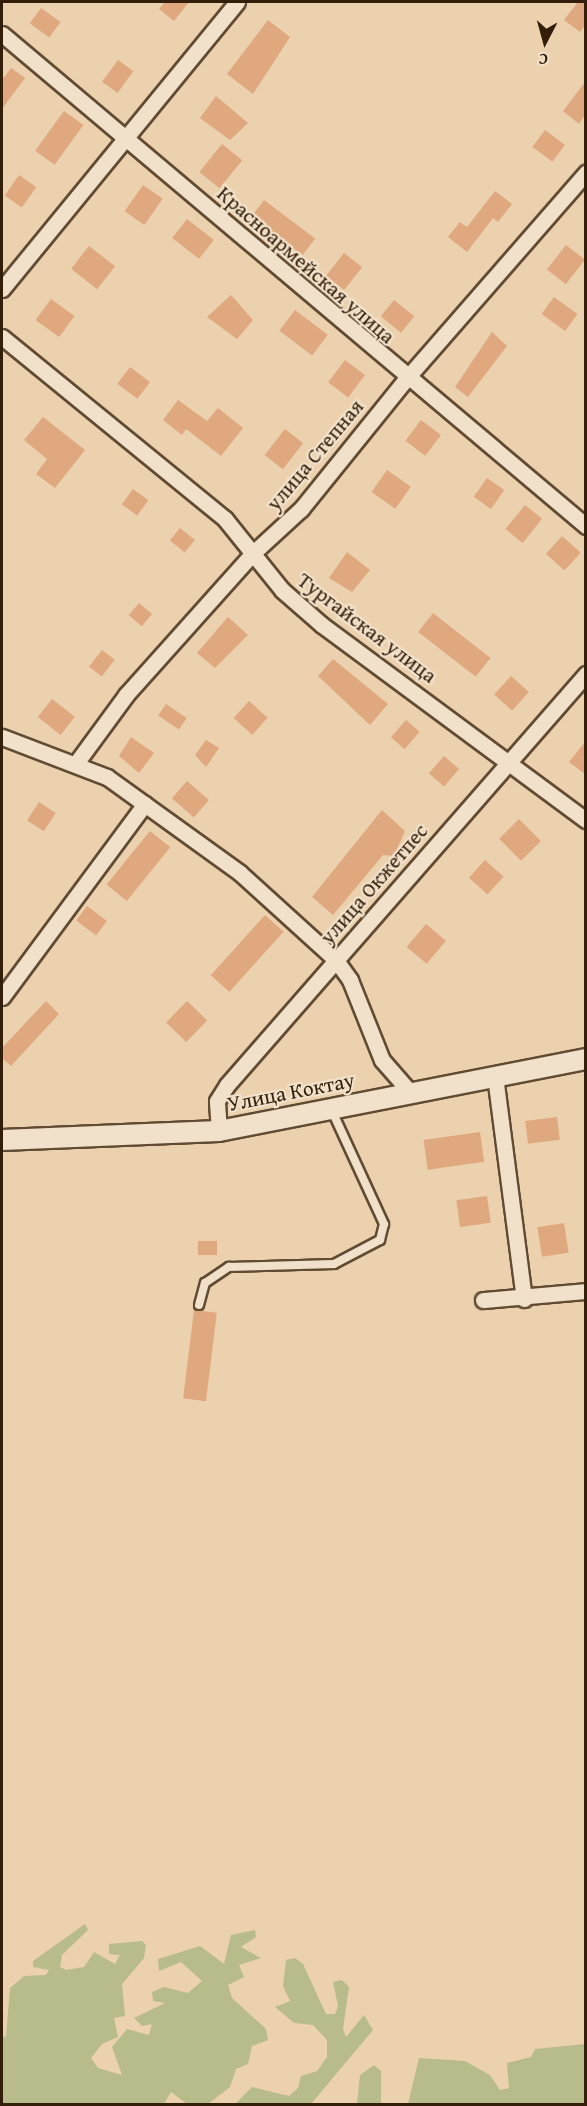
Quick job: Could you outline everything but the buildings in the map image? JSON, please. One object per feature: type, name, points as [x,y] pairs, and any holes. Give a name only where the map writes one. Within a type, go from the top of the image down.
[{"type":"street","points":[[2,289],[237,2]]},
{"type":"street","name":"Красноармейская улица","points":[[2,34],[406,379],[585,526]]},
{"type":"street","name":"улица Степная","points":[[77,762],[126,695],[252,554],[301,509],[406,379],[585,173]]},
{"type":"street","name":"Тургайская улица","points":[[2,337],[225,519],[282,591],[322,625],[511,760],[585,820]]},
{"type":"street","name":"улица Окжетпес","points":[[219,1131],[217,1101],[227,1085],[585,674]]},
{"type":"street","points":[[2,737],[77,762],[145,804],[240,873],[335,959],[350,980],[382,1060],[410,1092]]},
{"type":"street","points":[[2,997],[145,804]]},
{"type":"street","name":"Улица Коктау","points":[[2,1140],[219,1131],[585,1059]]},
{"type":"street","points":[[495,1076],[524,1299]]},
{"type":"street","points":[[483,1300],[524,1299],[585,1291]]},
{"type":"lane","points":[[199,1305],[205,1283],[229,1267],[334,1264],[380,1240],[384,1224],[331,1110]]},
{"type":"green space","points":[[85,1924],[88,1930],[62,1955],[60,1967],[66,1970],[84,1967],[94,1952],[115,1964],[120,1955],[109,1954],[109,1944],[142,1941],[146,1945],[144,1958],[122,1984],[125,2016],[114,2018],[118,2037],[102,2044],[91,2058],[98,2068],[122,2075],[112,2047],[127,2029],[149,2035],[152,2024],[142,2026],[134,2018],[165,2003],[153,2001],[152,1992],[164,1987],[188,1993],[202,1981],[181,1962],[159,1971],[158,1959],[200,1946],[224,1964],[231,1935],[255,1930],[256,1937],[241,1947],[261,1958],[239,1965],[244,1977],[228,1985],[232,1998],[266,2029],[268,2040],[252,2046],[248,2064],[236,2069],[230,2087],[208,2104],[187,2104],[171,2092],[164,2104],[2,2104],[2,2036],[6,2037],[10,1988],[24,1976],[46,1975],[49,1970],[33,1967],[33,1961]]},
{"type":"green space","points":[[295,1958],[303,1964],[326,2014],[335,2014],[338,2006],[333,1982],[342,1980],[349,1987],[343,2029],[346,2037],[364,2015],[373,2030],[311,2104],[235,2104],[252,2087],[289,2096],[298,2088],[301,2076],[317,2071],[327,2057],[327,2040],[313,2025],[294,2023],[275,2007],[290,2001],[283,1986],[286,1960]]},
{"type":"green space","points":[[585,2044],[584,2104],[408,2104],[419,2058],[465,2061],[490,2075],[500,2090],[509,2088],[507,2063],[531,2057],[535,2049]]},
{"type":"green space","points":[[374,2065],[381,2071],[381,2104],[357,2104],[360,2075]]}]
